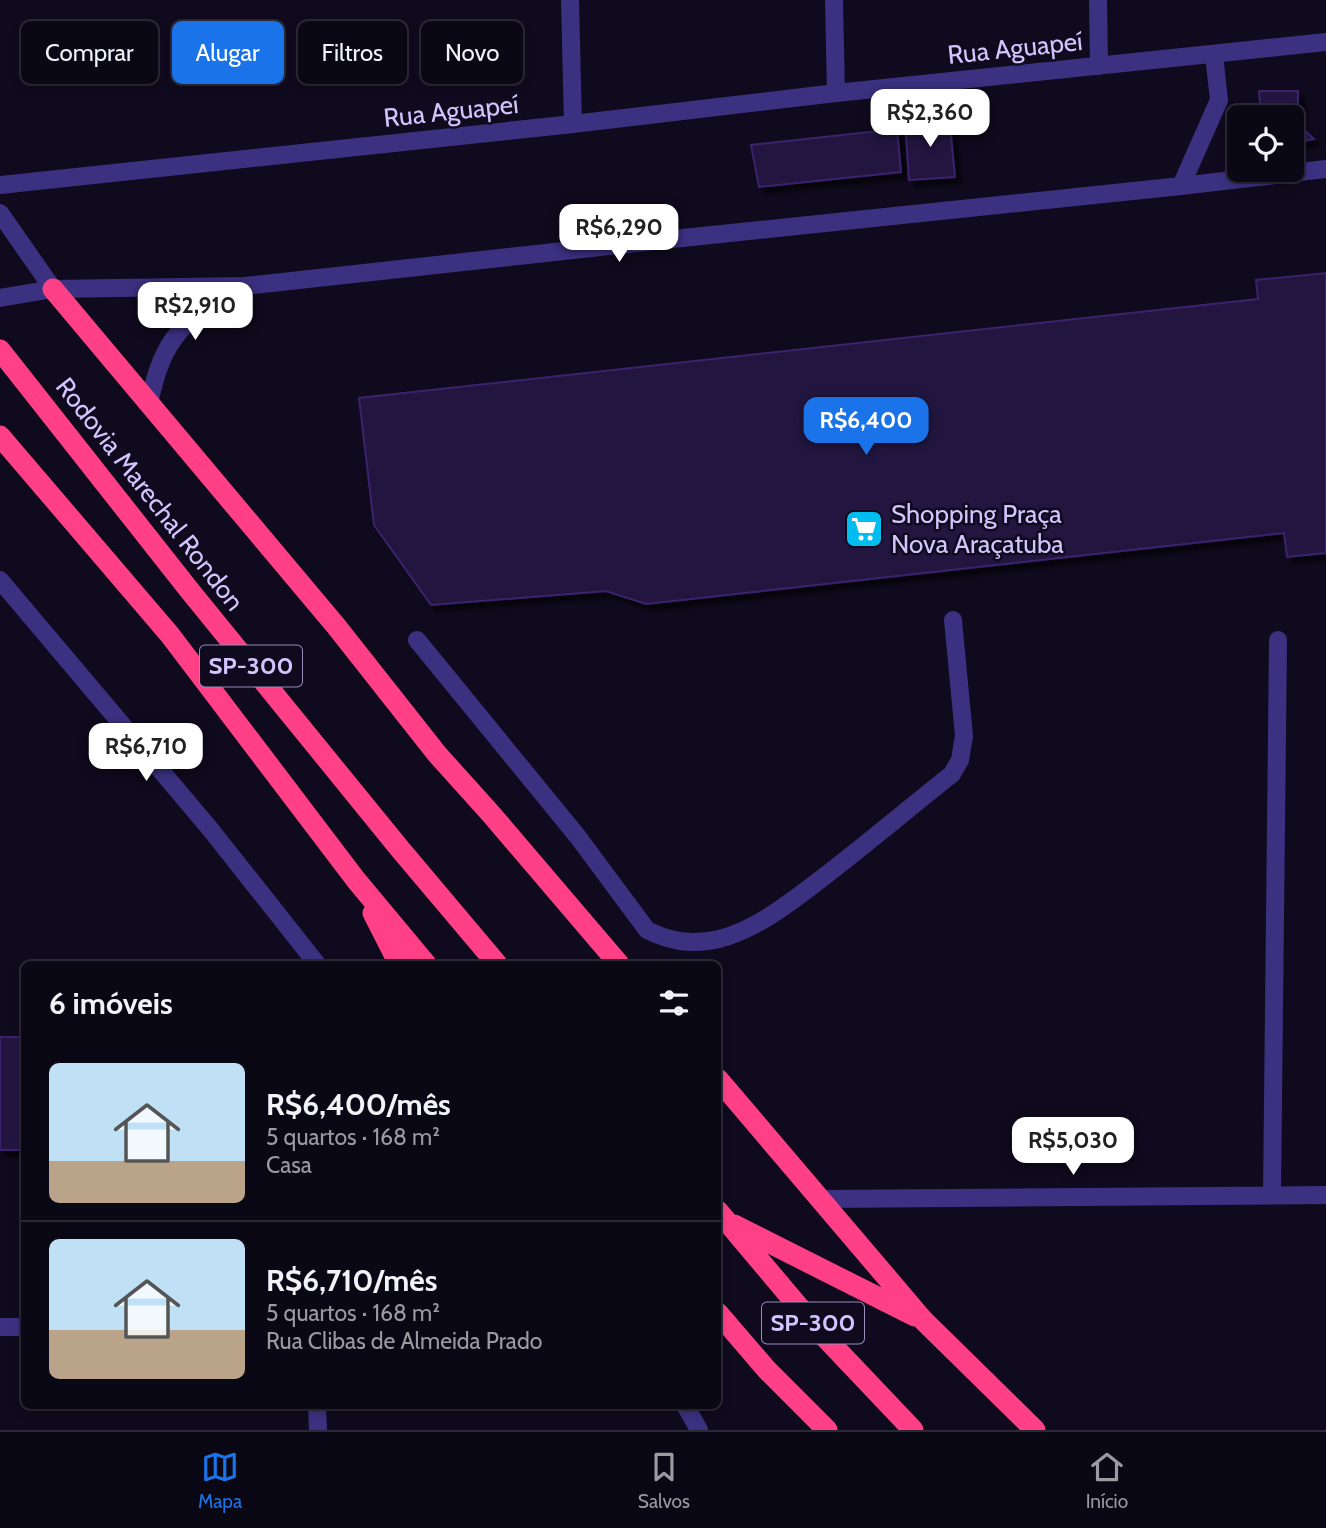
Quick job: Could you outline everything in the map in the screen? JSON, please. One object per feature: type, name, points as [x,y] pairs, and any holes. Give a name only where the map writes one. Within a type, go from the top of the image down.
[{"type":"highway","points":[[53,289],[336,626],[437,754],[617,961]]},
{"type":"highway","name":"Rodovia Marechal Rondon","points":[[5,357],[199,602],[494,961]]},
{"type":"highway","name":"SP-300","points":[[0,436],[170,635],[356,880],[424,961]]},
{"type":"highway","points":[[356,880],[397,961]]},
{"type":"highway","points":[[721,1083],[923,1320],[1035,1430]]},
{"type":"highway","points":[[722,1216],[923,1320]]},
{"type":"highway","name":"SP-300","points":[[722,1216],[820,1332],[913,1430]]},
{"type":"highway","name":"SP-300","points":[[721,1316],[767,1370],[827,1430]]},
{"type":"street","points":[[570,0],[573,124]]},
{"type":"street","points":[[834,0],[835,93]]},
{"type":"street","points":[[1098,0],[1099,66]]},
{"type":"street","name":"Rua Aguapeí","points":[[0,185],[573,124],[835,93],[1326,43]]},
{"type":"street","points":[[1181,186],[1219,100],[1214,55]]},
{"type":"street","points":[[0,298],[53,289],[245,286],[1326,169]]},
{"type":"street","points":[[0,213],[53,289]]},
{"type":"street","points":[[149,404],[154,381],[173,337],[188,320],[245,286]]},
{"type":"street","points":[[0,580],[211,830],[315,961]]},
{"type":"street","points":[[416,640],[578,837],[647,930],[676,942],[695,942],[719,939],[743,931],[792,901],[952,774],[960,760],[964,736],[953,620]]},
{"type":"street","points":[[1272,1195],[1278,640]]},
{"type":"street","points":[[820,1199],[1326,1195]]},
{"type":"street","points":[[0,1326],[21,1327]]},
{"type":"street","points":[[317,1409],[318,1430]]},
{"type":"street","points":[[687,1409],[699,1430]]},
{"type":"building","points":[[1259,91],[1298,91],[1298,105],[1260,105]]},
{"type":"building","points":[[949,116],[955,177],[909,180],[905,121]]},
{"type":"building","points":[[897,129],[901,172],[759,187],[751,145]]},
{"type":"building","points":[[1304,130],[1314,139],[1304,141]]},
{"type":"building","points":[[1326,273],[1326,553],[1287,557],[1284,533],[646,604],[606,591],[431,605],[374,525],[359,398],[1258,299],[1256,280]]},
{"type":"building","points":[[0,1037],[21,1037],[21,1150],[0,1150]]},
{"type":"place","name":"Shopping Praça Nova Araçatuba","points":[[864,529]]}]
